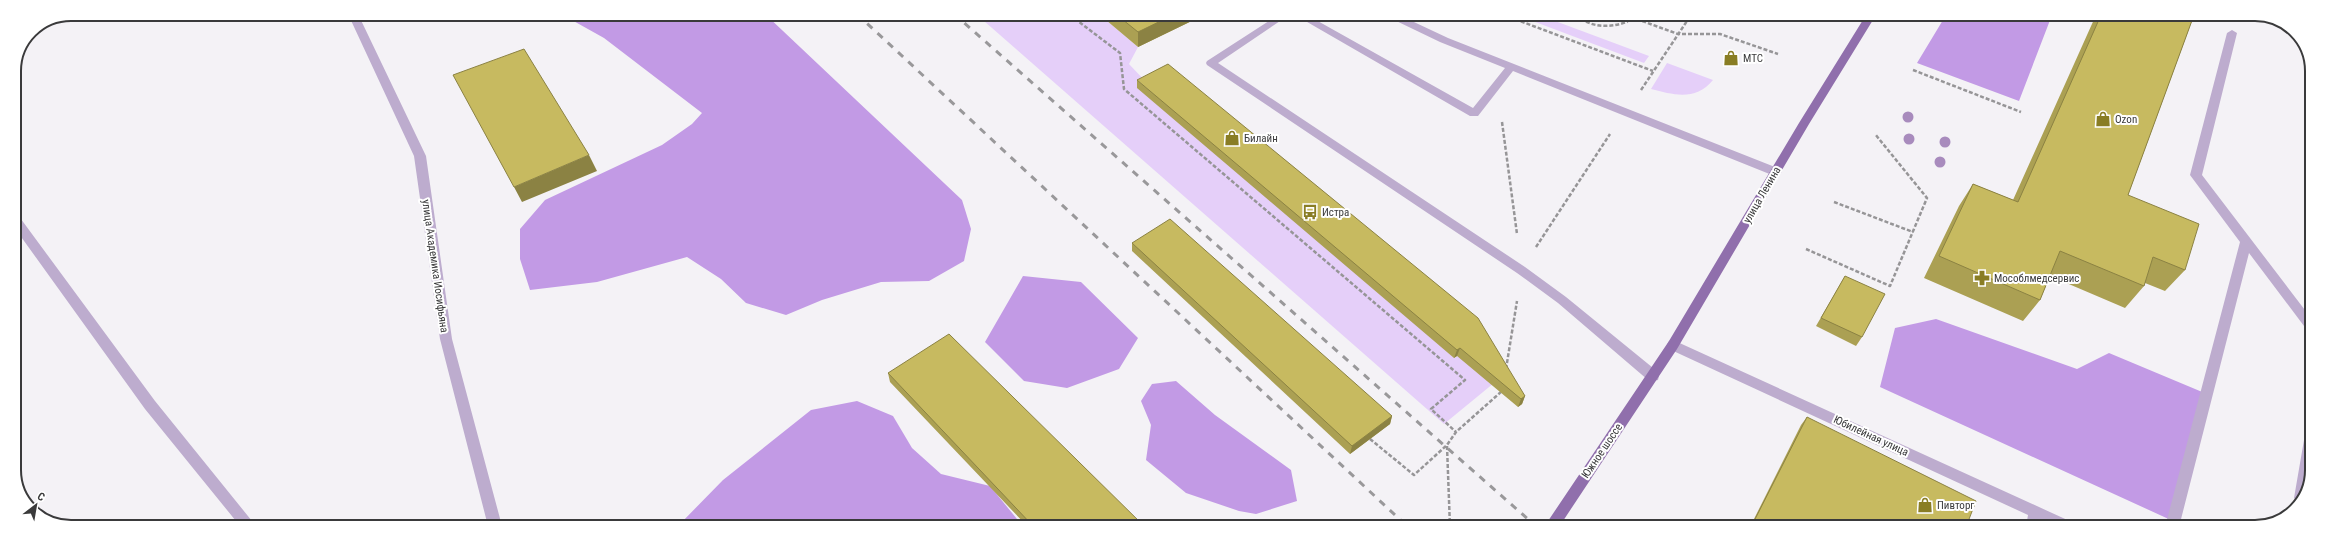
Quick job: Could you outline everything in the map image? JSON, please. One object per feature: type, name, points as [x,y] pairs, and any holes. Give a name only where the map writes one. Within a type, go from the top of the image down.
[{"type":"main road","name":"улица Ленина","points":[[1653,376],[1867,21]]},
{"type":"main road","name":"Южное шоссе","points":[[1556,520],[1653,376]]},
{"type":"street","name":"улица Академика Иосифьяна","points":[[356,21],[420,156],[446,339],[493,520]]},
{"type":"street","points":[[1275,21],[1211,63],[1521,270],[1562,300],[1653,376]]},
{"type":"street","points":[[1311,21],[1474,113],[1511,67]]},
{"type":"street","points":[[1403,21],[1511,67],[1776,172]]},
{"type":"street","points":[[2232,33],[2196,175],[2305,319]]},
{"type":"street","points":[[21,228],[150,405],[243,520]]},
{"type":"street","points":[[2174,520],[2246,241]]},
{"type":"street","name":"Юбилейная улица","points":[[1673,345],[2054,520]]},
{"type":"street","points":[[2034,520],[2036,512]]},
{"type":"path","points":[[1079,21],[1120,53],[1124,89],[1464,380],[1431,409],[1456,432]]},
{"type":"path","points":[[1520,21],[1653,71]]},
{"type":"path","points":[[1585,21],[1588,23],[1609,27],[1627,21]]},
{"type":"path","points":[[1644,21],[1678,34],[1720,34],[1778,54]]},
{"type":"path","points":[[1639,92],[1687,21]]},
{"type":"path","points":[[1913,70],[2022,112]]},
{"type":"path","points":[[1498,85],[1521,270]]},
{"type":"path","points":[[1806,249],[1890,286],[1927,198],[1875,134]]},
{"type":"path","points":[[1834,202],[1913,232]]},
{"type":"path","points":[[1370,439],[1414,475],[1447,446],[1456,432],[1503,390]]},
{"type":"path","points":[[1447,446],[1450,520]]},
{"type":"shaded area","points":[[574,21],[772,21],[962,200],[971,229],[964,261],[929,281],[881,282],[822,300],[786,315],[746,303],[721,279],[687,257],[597,282],[530,290],[520,259],[520,229],[545,200],[662,145],[692,124],[702,113],[604,38]]},
{"type":"shaded area","points":[[984,21],[1107,21],[1138,47],[1129,64],[1147,83],[1455,358],[1461,354],[1475,371],[1494,383],[1444,424]]},
{"type":"shaded area","points":[[1533,21],[1555,21],[1649,56],[1644,63]]},
{"type":"shaded area","points":[[1942,21],[2050,21],[2019,101],[1917,63]]},
{"type":"shaded area","points":[[1667,63],[1713,80],[1706,87],[1692,94],[1684,95],[1651,89]]},
{"type":"shaded area","points":[[1023,276],[1081,282],[1138,338],[1119,369],[1067,388],[1024,381],[985,342]]},
{"type":"shaded area","points":[[1936,319],[2077,369],[2109,353],[2207,394],[2173,520],[1880,387],[1895,328]]},
{"type":"shaded area","points":[[1176,381],[1215,415],[1291,470],[1297,501],[1256,514],[1239,511],[1186,493],[1146,460],[1151,425],[1141,401],[1152,384]]},
{"type":"shaded area","points":[[857,401],[893,416],[912,448],[941,474],[990,486],[1017,520],[684,520],[723,480],[811,410]]},
{"type":"building","points":[[1124,21],[1161,21],[1138,32]]},
{"type":"building","points":[[2098,21],[2192,21],[2128,195],[2199,224],[2185,270],[2153,257],[2144,286],[2060,251],[2040,300],[1939,256],[1973,184],[2018,202]]},
{"type":"building","points":[[524,49],[589,155],[514,187],[453,75]]},
{"type":"building","name":"Истра","points":[[1168,64],[1478,318],[1525,396],[1521,399],[1460,348],[1457,350],[1137,80]]},
{"type":"building","points":[[1170,219],[1392,416],[1352,446],[1132,243]]},
{"type":"building","points":[[1845,276],[1885,294],[1862,337],[1821,318]]},
{"type":"building","points":[[949,334],[1138,520],[1027,520],[888,373]]},
{"type":"building","points":[[1807,417],[1976,501],[1969,520],[1755,520]]},
{"type":"railway","points":[[865,21],[1400,520]]},
{"type":"railway","points":[[962,21],[1529,520]]},
{"type":"place","name":"МТС","points":[[1731,58]]},
{"type":"place","name":"Ozon","points":[[2103,119]]},
{"type":"place","name":"Билайн","points":[[1232,138]]},
{"type":"place","name":"Истра","points":[[1310,212]]},
{"type":"place","name":"Мособлмедсервис","points":[[1982,278]]},
{"type":"place","name":"Пивторг","points":[[1925,505]]}]
